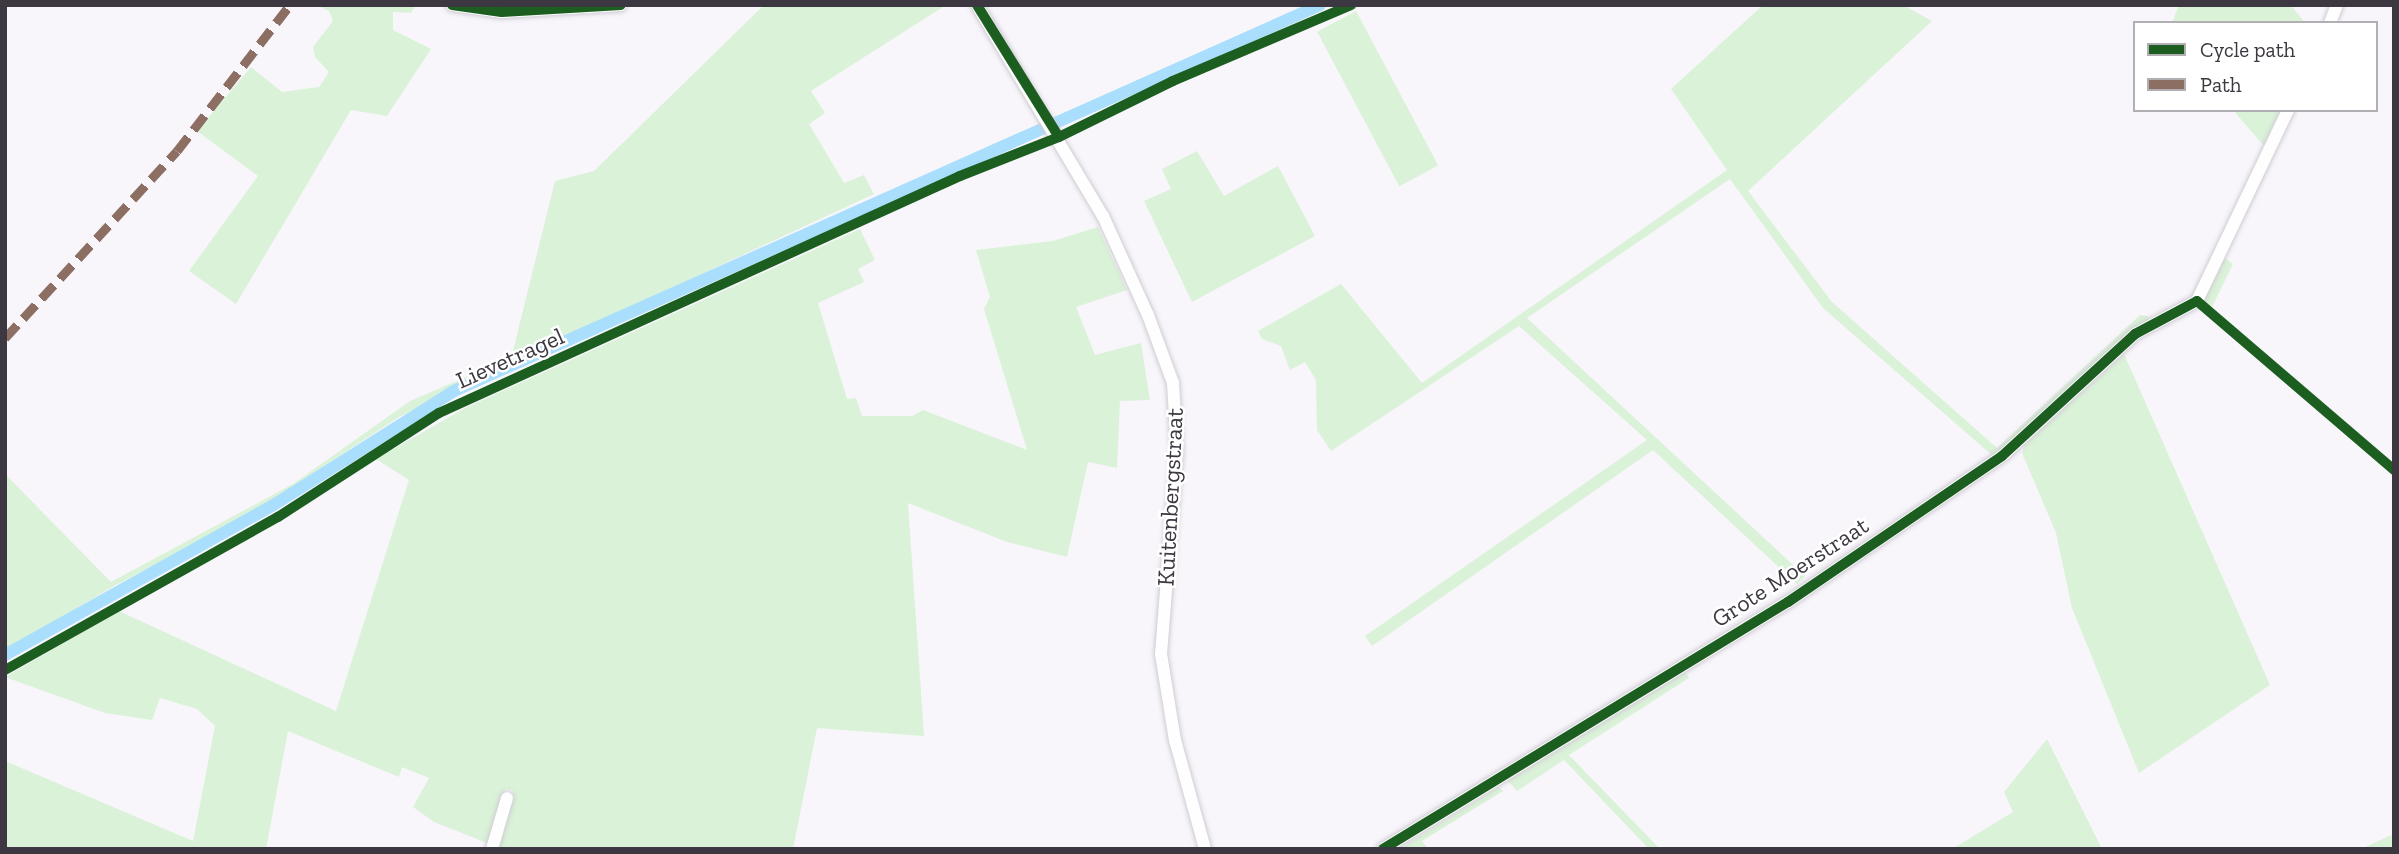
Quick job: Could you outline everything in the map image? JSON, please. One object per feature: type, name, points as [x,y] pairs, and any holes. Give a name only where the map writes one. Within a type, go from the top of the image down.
[{"type":"street","points":[[452,5],[502,12],[621,5]]},
{"type":"street","name":"Kuitenbergstraat","points":[[977,5],[1051,124],[1136,285],[1176,400],[1177,451],[1161,654],[1175,740],[1205,849]]},
{"type":"street","name":"Grote Moerstraat","points":[[1383,849],[1788,602],[2002,456],[2135,334],[2197,301],[2287,112]]},
{"type":"street","points":[[492,849],[507,798]]},
{"type":"green space","points":[[316,5],[416,5],[411,13],[393,12],[393,30],[431,49],[387,116],[351,110],[236,304],[189,271],[258,176],[197,131],[251,67],[282,92],[319,87],[329,72],[315,57],[313,47],[333,21],[329,11]]},
{"type":"green space","points":[[764,5],[946,5],[811,91],[825,113],[809,124],[844,183],[864,175],[874,194],[510,363],[555,181],[594,171]]},
{"type":"green space","points":[[1763,5],[1903,5],[1932,21],[1748,191],[1832,302],[1997,448],[2140,315],[2148,316],[2149,322],[2003,452],[1993,456],[1823,308],[1730,179],[1527,318],[1805,576],[1797,584],[1653,450],[1372,646],[1365,636],[1647,440],[1519,326],[1331,451],[1317,430],[1316,380],[1305,362],[1290,370],[1281,346],[1262,339],[1258,331],[1341,284],[1422,383],[1727,170],[1671,89]]},
{"type":"green space","points":[[2179,5],[2291,5],[2303,21],[2173,21]]},
{"type":"green space","points":[[1356,11],[1438,166],[1399,186],[1317,32]]},
{"type":"green space","points":[[2235,112],[2279,112],[2264,146]]},
{"type":"green space","points":[[1197,151],[1224,196],[1278,166],[1315,236],[1192,302],[1144,201],[1171,189],[1162,169]]},
{"type":"green space","points":[[1098,227],[1127,290],[1076,307],[1095,355],[1141,343],[1150,400],[1120,401],[1117,468],[1088,462],[1067,557],[1007,542],[908,503],[924,736],[817,728],[793,849],[496,849],[513,791],[506,789],[487,843],[434,822],[413,807],[429,778],[402,767],[399,777],[288,731],[266,849],[5,849],[5,761],[193,841],[215,726],[197,709],[160,698],[152,720],[105,713],[5,677],[119,611],[336,711],[409,480],[376,459],[465,408],[860,229],[875,260],[858,269],[864,282],[818,303],[847,399],[856,398],[862,416],[912,416],[923,410],[1027,450],[984,309],[990,297],[976,250],[1053,241]]},
{"type":"green space","points":[[2225,258],[2233,264],[2212,307],[2203,301]]},
{"type":"green space","points":[[2124,354],[2270,685],[2139,773],[2072,608],[2056,533],[2022,453],[2024,445]]},
{"type":"green space","points":[[501,362],[503,366],[399,417],[246,517],[114,586],[5,650],[5,474],[111,582],[293,484],[410,401]]},
{"type":"green space","points":[[1686,672],[1689,678],[1569,755],[1660,849],[1649,849],[1564,760],[1517,791],[1508,781]]},
{"type":"green space","points":[[2047,739],[2102,849],[1952,849],[2013,812],[2004,792]]},
{"type":"green space","points":[[1499,787],[1503,791],[1422,841],[1428,849],[1399,849]]},
{"type":"green space","points":[[2391,835],[2394,849],[2361,849]]},
{"type":"waterway","points":[[5,655],[272,506],[454,391],[1320,5]]},
{"type":"marked path","points":[[5,338],[177,151],[290,5]]},
{"type":"cycle path","points":[[452,5],[502,12],[621,5]]},
{"type":"cycle path","points":[[977,5],[1059,137]]},
{"type":"cycle path","name":"Lievetragel","points":[[5,670],[278,517],[439,413],[960,176],[1059,137],[1173,81],[1351,5]]},
{"type":"cycle path","points":[[1383,849],[1788,602],[2002,456],[2135,334],[2197,301],[2394,470]]}]
